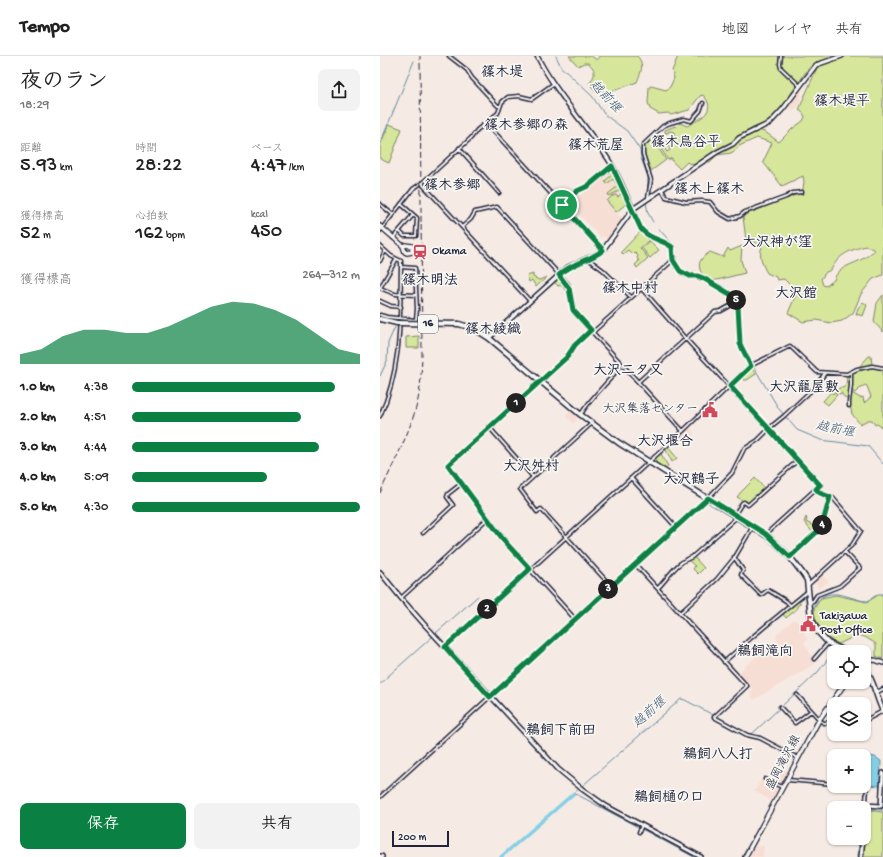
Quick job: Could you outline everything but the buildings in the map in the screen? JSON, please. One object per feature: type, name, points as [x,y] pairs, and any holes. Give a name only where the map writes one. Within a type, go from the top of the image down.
[{"type":"main road","points":[[381,228],[402,246]]},
{"type":"main road","name":"16","points":[[380,319],[459,324],[475,328],[581,415],[619,444],[766,534],[790,557],[803,574],[808,585],[810,612],[813,625],[822,638],[832,645]]},
{"type":"main road","points":[[871,680],[883,711]]},
{"type":"main road","name":"盛岡滝沢線","points":[[745,857],[819,720],[841,689]]},
{"type":"street","points":[[449,56],[467,70],[474,81],[498,106],[500,106]]},
{"type":"street","points":[[537,56],[553,84],[601,147],[612,166],[644,233],[652,238],[668,243],[672,247],[673,260],[677,269],[690,276],[698,276],[703,278],[735,297],[737,302],[740,344],[752,365]]},
{"type":"street","points":[[781,56],[781,68],[800,86]]},
{"type":"street","points":[[489,338],[568,267],[603,250],[633,209],[717,152],[733,144],[739,138],[770,123],[783,109],[816,65],[842,56]]},
{"type":"street","points":[[381,228],[413,189],[423,182],[498,113],[504,100],[510,96],[519,96],[532,99],[553,84]]},
{"type":"street","points":[[648,200],[651,180],[643,154],[643,145],[663,126],[684,119],[691,121],[700,111],[703,103]]},
{"type":"street","points":[[486,123],[603,250]]},
{"type":"street","points":[[459,148],[499,193]]},
{"type":"street","points":[[562,205],[577,191],[588,186],[612,166]]},
{"type":"street","points":[[423,182],[530,301]]},
{"type":"street","points":[[662,190],[666,197],[684,202],[710,202],[718,212],[730,219],[793,193],[802,192]]},
{"type":"street","points":[[380,204],[392,214]]},
{"type":"street","points":[[399,231],[404,236],[416,236],[417,219],[401,204]]},
{"type":"street","points":[[462,227],[472,219],[475,212],[497,207],[569,288],[573,310],[683,430]]},
{"type":"street","points":[[393,238],[413,215]]},
{"type":"street","points":[[380,246],[396,260],[401,261],[401,307],[395,372],[387,402],[380,416]]},
{"type":"street","points":[[380,261],[385,251]]},
{"type":"street","points":[[588,258],[603,270],[632,298]]},
{"type":"street","points":[[396,260],[380,288],[390,293],[416,295]]},
{"type":"street","points":[[593,332],[673,260]]},
{"type":"street","points":[[380,315],[399,321],[416,320],[417,309],[415,268],[401,267]]},
{"type":"street","points":[[642,289],[820,485],[766,534]]},
{"type":"street","points":[[380,301],[391,306],[401,307]]},
{"type":"street","points":[[638,382],[715,312],[721,311],[737,302]]},
{"type":"street","points":[[575,619],[508,545],[448,465],[569,355],[575,345],[591,330]]},
{"type":"street","points":[[445,647],[631,478],[752,365],[790,346],[817,372],[851,373],[857,369],[872,366],[883,368]]},
{"type":"street","points":[[581,415],[587,405],[621,364]]},
{"type":"street","points":[[380,797],[708,498],[732,473],[744,449],[758,440],[768,429],[816,386],[825,373]]},
{"type":"street","points":[[849,406],[848,402],[852,385],[851,373]]},
{"type":"street","points":[[592,423],[554,458],[549,468],[543,468],[520,489],[537,512],[541,509],[611,586]]},
{"type":"street","points":[[489,428],[533,477]]},
{"type":"street","points":[[658,589],[677,565],[692,557],[736,515],[742,503],[744,502],[748,505],[798,460]]},
{"type":"street","points":[[631,478],[676,527]]},
{"type":"street","points":[[423,533],[453,505],[448,497],[448,494],[462,484]]},
{"type":"street","points":[[808,585],[852,546],[861,531],[833,498],[820,493],[816,489]]},
{"type":"street","points":[[790,557],[819,530],[823,522],[830,497]]},
{"type":"street","points":[[401,598],[488,518]]},
{"type":"street","points":[[680,613],[717,579],[734,557],[749,531],[754,526]]},
{"type":"street","points":[[810,602],[813,601],[816,595],[840,586],[860,568],[845,552]]},
{"type":"street","points":[[734,557],[743,570],[741,575],[761,596],[768,590],[786,601],[790,606]]},
{"type":"street","points":[[635,564],[747,686],[715,716],[747,735],[760,738],[798,758]]},
{"type":"street","points":[[380,572],[401,598],[490,697],[549,760],[580,788],[641,829],[701,857]]},
{"type":"street","points":[[724,662],[809,591]]},
{"type":"street","points":[[814,659],[828,643]]},
{"type":"street","points":[[871,660],[875,660],[883,663]]},
{"type":"street","points":[[876,693],[883,689]]},
{"type":"street","points":[[797,695],[819,720],[824,723],[827,723]]},
{"type":"street","points":[[780,708],[795,723],[811,711]]},
{"type":"street","points":[[871,717],[883,711]]},
{"type":"street","points":[[871,804],[882,806],[883,773]]},
{"type":"street","points":[[765,778],[782,787]]},
{"type":"street","points":[[786,780],[827,783]]},
{"type":"street","points":[[861,857],[862,845]]},
{"type":"shaded area","points":[[799,89],[802,91],[800,105],[793,111],[787,107]]},
{"type":"shaded area","points":[[611,168],[627,204],[616,212],[622,218],[608,240],[603,236],[601,238],[567,202],[578,192],[590,187]]},
{"type":"shaded area","points":[[572,410],[579,416],[573,424],[566,416]]},
{"type":"shaded area","points":[[689,426],[695,434],[689,439],[692,443],[689,446],[678,435]]},
{"type":"shaded area","points":[[822,574],[829,582],[818,588],[815,581]]},
{"type":"shaded area","points":[[794,619],[798,622],[808,640],[804,642],[815,664],[754,700],[750,693],[753,690],[738,673],[765,648],[777,641],[777,634]]},
{"type":"shaded area","points":[[775,765],[787,772],[781,785],[767,778]]},
{"type":"shaded area","points":[[762,778],[780,787],[772,801],[754,791]]},
{"type":"shaded area","points":[[755,846],[764,846],[763,857],[749,857]]},
{"type":"green space","points":[[569,56],[591,56],[597,60],[599,56],[637,56],[641,62],[642,68],[637,82],[613,91],[595,92],[589,84],[594,76],[593,68],[588,63],[578,66]]},
{"type":"green space","points":[[678,56],[883,56],[883,275],[873,279],[861,294],[853,313],[842,321],[831,323],[816,320],[803,322],[788,313],[798,290],[793,288],[784,279],[777,280],[776,277],[767,273],[761,257],[762,247],[755,242],[746,240],[743,217],[747,214],[798,194],[802,195],[804,182],[803,176],[782,186],[763,162],[772,143],[757,138],[739,146],[731,153],[717,155],[710,162],[704,162],[740,139],[758,130],[765,132],[779,142],[792,129],[803,121],[805,117],[799,110],[820,60],[808,69],[781,108],[769,122],[753,128],[739,136],[732,143],[716,151],[694,166],[692,163],[690,164],[687,162],[680,169],[672,161],[672,158],[668,160],[660,147],[663,145],[667,152],[670,150],[666,141],[672,142],[674,132],[669,131],[668,133],[665,133],[665,130],[675,126],[676,127],[680,123],[687,126],[706,114],[709,106],[703,95],[700,96],[689,110],[671,115],[668,113],[659,114],[650,109],[648,103],[649,87],[651,86],[666,90],[670,87],[674,78],[672,71]],"holes":[[[866,246],[875,250],[860,260],[846,266],[836,275],[834,280],[826,286],[823,285],[821,279],[826,272],[831,270],[841,256],[855,249]]]},
{"type":"green space","points":[[389,124],[402,129],[389,163],[380,159],[380,146]]},
{"type":"green space","points":[[652,138],[666,160],[651,171],[644,155],[643,148],[644,145]]},
{"type":"green space","points":[[611,168],[621,190],[609,196],[608,194],[618,186],[613,179],[607,184],[605,181],[612,175],[608,170]]},
{"type":"green space","points":[[622,194],[626,204],[616,212],[607,201],[612,196],[616,195],[618,197]]},
{"type":"green space","points":[[641,231],[649,240],[640,248],[648,258],[637,268],[635,265],[639,261],[637,258],[638,256],[634,252],[632,254],[628,250],[623,254],[621,252]]},
{"type":"green space","points":[[650,241],[659,250],[650,258],[642,248]]},
{"type":"green space","points":[[742,246],[741,260],[745,273],[713,281],[702,275],[699,264],[710,252],[723,257],[728,248],[730,251]]},
{"type":"green space","points":[[533,274],[533,277],[539,280],[547,277],[536,287],[532,280],[529,282],[527,276]]},
{"type":"green space","points":[[559,277],[568,287],[565,290],[562,285],[558,286],[554,282]]},
{"type":"green space","points":[[883,295],[883,332],[874,322],[877,303]]},
{"type":"green space","points":[[863,302],[867,305],[863,316],[856,314],[858,308]]},
{"type":"green space","points":[[419,336],[419,348],[406,348],[406,337]]},
{"type":"green space","points":[[869,356],[871,356],[872,365],[858,368]]},
{"type":"green space","points":[[751,367],[756,374],[747,380],[744,380],[740,376]]},
{"type":"green space","points":[[872,368],[883,369],[883,428],[877,424],[875,425],[872,420],[868,420],[860,424],[852,414],[849,401],[842,395],[842,393],[839,394],[837,392],[838,389],[841,387],[843,388],[846,385],[847,376],[857,371]],"holes":[[[865,385],[867,386],[871,397],[864,403],[863,397],[860,398],[852,393],[850,389],[855,393]]]},
{"type":"green space","points":[[835,391],[837,395],[828,405],[823,401],[831,392],[833,394]]},
{"type":"green space","points":[[667,446],[677,458],[672,462],[665,448]]},
{"type":"green space","points":[[660,452],[668,466],[664,470],[659,467],[654,458]]},
{"type":"green space","points":[[755,478],[765,489],[748,504],[737,497]]},
{"type":"green space","points":[[806,517],[806,522],[812,525],[817,531],[814,534],[804,522]]},
{"type":"green space","points":[[694,557],[704,568],[698,574],[693,569],[695,566],[688,560]]},
{"type":"green space","points":[[836,595],[867,602],[878,595],[883,595],[883,659],[876,656],[876,644],[865,637],[857,635],[839,644],[824,635],[818,626],[814,609],[821,598]]},
{"type":"green space","points":[[797,601],[800,602],[800,604],[797,606],[797,609],[786,618],[782,613]]},
{"type":"green space","points":[[871,810],[883,812],[883,857],[864,857],[865,845],[871,845]]},
{"type":"water","points":[[871,756],[881,761],[880,786],[871,785]]},
{"type":"waterway","name":"越前堰","points":[[556,56],[561,67],[592,96],[605,115],[627,131],[640,150],[641,158],[648,177],[647,197]]},
{"type":"waterway","points":[[389,122],[414,61]]},
{"type":"waterway","points":[[380,144],[388,124]]},
{"type":"waterway","points":[[646,202],[648,213],[653,222]]},
{"type":"waterway","name":"越前堰","points":[[659,229],[673,245],[674,253]]},
{"type":"waterway","name":"越前堰","points":[[679,269],[686,274]]},
{"type":"waterway","name":"越前堰","points":[[689,275],[700,276]]},
{"type":"waterway","name":"越前堰","points":[[729,292],[738,299],[743,349],[779,409],[797,430],[821,440],[868,446],[883,464]]},
{"type":"waterway","points":[[380,376],[387,361],[388,343],[395,327]]},
{"type":"waterway","name":"越前堰","points":[[813,618],[812,609],[821,598],[828,595],[840,594],[868,601],[878,594],[883,594]]},
{"type":"waterway","points":[[436,633],[478,596]]},
{"type":"waterway","points":[[386,678],[432,637]]},
{"type":"waterway","name":"越前堰","points":[[827,639],[838,645]]},
{"type":"waterway","name":"越前堰","points":[[581,787],[681,699],[749,734],[752,734],[817,673],[827,660]]},
{"type":"waterway","points":[[380,684],[385,680]]},
{"type":"waterway","name":"越前堰","points":[[573,794],[579,789]]},
{"type":"waterway","name":"越前堰","points":[[501,857],[573,794]]},
{"type":"waterway","points":[[574,794],[694,857]]},
{"type":"waterway","points":[[871,809],[883,810]]},
{"type":"waterway","points":[[858,857],[859,845]]},
{"type":"railway","points":[[380,493],[414,416],[421,380],[420,56]]},
{"type":"place","name":"Okama","points":[[420,252]]},
{"type":"place","name":"大沢集落センター","points":[[710,410]]},
{"type":"place","name":"Takizawa Post Office","points":[[808,624]]},
{"type":"district","name":"篠木堤","points":[[502,73]]},
{"type":"district","name":"篠木堤平","points":[[842,102]]},
{"type":"district","name":"篠木参郷の森","points":[[526,126]]},
{"type":"district","name":"篠木鳥谷平","points":[[686,143]]},
{"type":"district","name":"篠木荒屋","points":[[596,146]]},
{"type":"district","name":"篠木参郷","points":[[452,186]]},
{"type":"district","name":"篠木上篠木","points":[[709,190]]},
{"type":"district","name":"大沢神が窪","points":[[777,243]]},
{"type":"district","name":"篠木明法","points":[[430,281]]},
{"type":"district","name":"篠木中村","points":[[630,289]]},
{"type":"district","name":"大沢館","points":[[796,294]]},
{"type":"district","name":"篠木綾織","points":[[493,330]]},
{"type":"district","name":"大沢二タ又","points":[[628,371]]},
{"type":"district","name":"大沢籠屋敷","points":[[804,388]]},
{"type":"district","name":"大沢堰合","points":[[665,442]]},
{"type":"district","name":"大沢舛村","points":[[531,467]]},
{"type":"district","name":"大沢鶴子","points":[[691,480]]},
{"type":"district","name":"鵜飼滝向","points":[[765,652]]},
{"type":"district","name":"鵜飼下前田","points":[[561,731]]},
{"type":"district","name":"鵜飼八人打","points":[[718,755]]},
{"type":"district","name":"鵜飼樋の口","points":[[669,798]]},
{"type":"route","points":[[612,166],[622,184],[641,229],[649,237],[668,243],[672,247],[673,260],[677,269],[687,275],[703,278],[735,297],[738,306],[740,344],[751,366],[730,386],[820,485],[816,489],[820,493],[830,497],[822,526],[790,557],[766,534],[708,498],[490,697],[445,647],[530,569],[505,542],[492,522],[448,465],[567,357],[575,345],[591,330],[574,312],[568,284],[559,275],[568,267],[603,250],[562,205],[577,191],[588,186],[612,166]]}]
